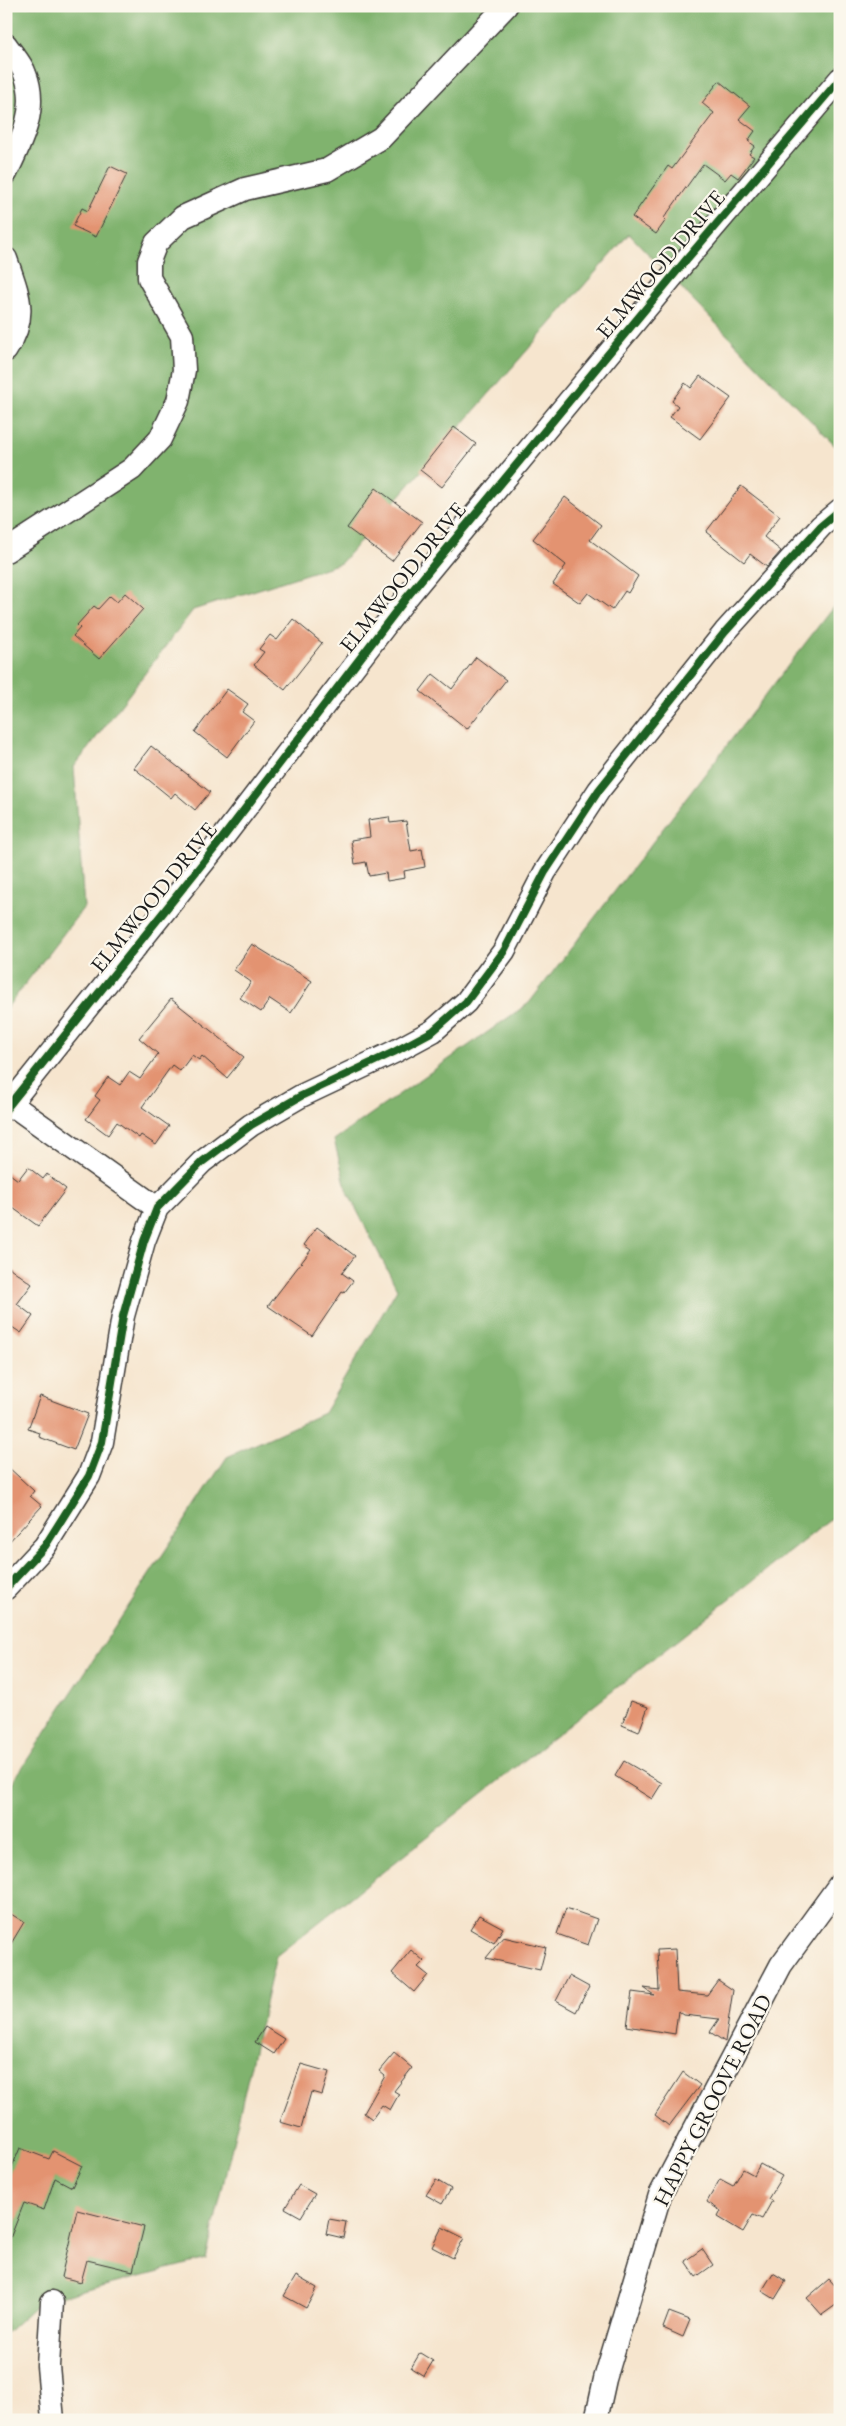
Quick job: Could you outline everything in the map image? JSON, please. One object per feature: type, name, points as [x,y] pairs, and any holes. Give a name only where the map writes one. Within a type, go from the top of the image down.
[{"type":"street","points":[[6,551],[132,469],[160,439],[178,401],[184,370],[182,336],[149,278],[149,261],[156,242],[182,217],[245,188],[327,170],[381,138],[506,6]]},
{"type":"street","points":[[6,45],[25,73],[31,102],[25,135],[6,173]]},
{"type":"street","name":"ELMWOOD DRIVE","points":[[8,1106],[218,844],[406,597],[686,260],[840,79]]},
{"type":"street","points":[[6,259],[21,302],[19,322],[12,342],[6,350]]},
{"type":"street","points":[[6,1588],[45,1546],[73,1505],[89,1476],[102,1442],[123,1316],[144,1240],[157,1208],[202,1162],[251,1125],[302,1096],[433,1031],[466,1002],[504,950],[545,872],[600,790],[725,632],[821,526],[840,510]]},
{"type":"street","points":[[8,1106],[157,1208]]},
{"type":"street","name":"HAPPY GROOVE ROAD","points":[[596,2420],[605,2379],[660,2195],[782,1965],[840,1884]]},
{"type":"street","points":[[52,2302],[48,2366],[53,2420]]},
{"type":"green space","points":[[6,6],[840,6],[840,451],[629,234],[341,563],[193,610],[74,767],[84,907],[6,1009]]},
{"type":"green space","points":[[840,598],[840,1512],[276,1956],[206,2259],[40,2302],[6,2333],[6,1792],[227,1457],[324,1413],[397,1289],[347,1191],[334,1140],[529,1003]]},
{"type":"building","points":[[719,81],[750,106],[739,119],[755,131],[748,141],[755,146],[749,154],[754,157],[738,178],[731,173],[725,180],[703,164],[664,218],[666,220],[656,234],[632,217],[668,166],[672,169],[714,113],[702,103]]},
{"type":"building","points":[[110,166],[127,174],[96,237],[73,226],[82,208],[88,211]]},
{"type":"building","points":[[700,376],[731,398],[700,439],[670,417],[678,406],[672,401],[685,383],[691,388]]},
{"type":"building","points":[[454,427],[476,444],[442,487],[420,470]]},
{"type":"building","points":[[741,486],[780,516],[764,537],[781,551],[767,567],[750,554],[744,562],[706,532]]},
{"type":"building","points":[[376,488],[422,522],[392,561],[347,528]]},
{"type":"building","points":[[565,497],[601,525],[590,540],[638,576],[628,593],[625,591],[612,610],[588,593],[580,603],[553,584],[566,565],[533,539]]},
{"type":"building","points":[[125,593],[143,609],[99,659],[73,636],[80,628],[77,625],[94,606],[98,609],[110,596],[117,602]]},
{"type":"building","points":[[293,619],[322,643],[285,690],[254,665],[264,652],[259,649],[270,635],[277,640]]},
{"type":"building","points":[[476,657],[506,680],[467,729],[420,691],[433,674],[452,689]]},
{"type":"building","points":[[227,689],[248,704],[242,712],[254,721],[227,757],[195,732]]},
{"type":"building","points":[[151,746],[210,792],[195,810],[175,793],[171,798],[134,768]]},
{"type":"building","points":[[389,817],[390,823],[406,821],[411,851],[422,849],[425,867],[404,871],[405,878],[387,881],[386,873],[369,876],[366,862],[355,864],[351,840],[370,837],[368,820]]},
{"type":"building","points":[[252,944],[312,981],[291,1013],[270,999],[261,1012],[240,998],[251,982],[234,970]]},
{"type":"building","points":[[171,999],[244,1057],[227,1078],[202,1056],[199,1060],[192,1055],[180,1071],[172,1065],[142,1107],[169,1126],[156,1145],[141,1135],[139,1138],[117,1122],[108,1135],[86,1119],[100,1100],[95,1096],[108,1077],[120,1085],[129,1072],[140,1079],[158,1054],[139,1038]]},
{"type":"building","points":[[28,1167],[43,1179],[47,1174],[66,1189],[38,1226],[6,1203],[6,1171],[18,1180]]},
{"type":"building","points":[[317,1227],[355,1256],[342,1273],[353,1281],[344,1293],[342,1292],[312,1336],[268,1306],[311,1250],[304,1245]]},
{"type":"building","points":[[6,1265],[32,1284],[17,1304],[33,1316],[21,1333],[6,1323]]},
{"type":"building","points":[[40,1396],[88,1414],[74,1450],[39,1437],[40,1433],[28,1429]]},
{"type":"building","points":[[6,1465],[34,1491],[30,1496],[42,1506],[6,1545]]},
{"type":"building","points":[[631,1701],[648,1707],[639,1732],[622,1725]]},
{"type":"building","points":[[624,1761],[662,1783],[652,1799],[615,1776]]},
{"type":"building","points":[[566,1908],[597,1919],[588,1945],[557,1934]]},
{"type":"building","points":[[6,1911],[24,1922],[6,1952]]},
{"type":"building","points":[[479,1915],[503,1928],[494,1943],[470,1929]]},
{"type":"building","points":[[503,1937],[546,1947],[540,1970],[486,1958]]},
{"type":"building","points":[[675,1949],[677,1992],[707,1995],[718,1980],[733,1990],[725,2042],[710,2032],[719,2019],[684,2015],[678,2011],[675,2034],[627,2026],[632,1992],[654,1995],[644,1988],[659,1990],[657,1950]]},
{"type":"building","points":[[411,1950],[424,1961],[418,1967],[428,1975],[414,1992],[392,1973]]},
{"type":"building","points":[[569,1976],[589,1987],[576,2012],[556,2001]]},
{"type":"building","points":[[265,2027],[284,2039],[274,2054],[255,2042]]},
{"type":"building","points":[[394,2053],[412,2068],[394,2091],[399,2094],[390,2110],[382,2105],[372,2119],[364,2113],[385,2076],[379,2071]]},
{"type":"building","points":[[301,2064],[329,2072],[322,2095],[311,2092],[301,2128],[280,2122]]},
{"type":"building","points":[[683,2072],[700,2085],[669,2126],[655,2115]]},
{"type":"building","points":[[20,2148],[49,2159],[53,2151],[82,2166],[72,2187],[55,2178],[44,2210],[24,2203],[7,2246],[6,2181]]},
{"type":"building","points":[[760,2164],[782,2176],[768,2199],[772,2201],[762,2219],[753,2215],[743,2232],[718,2217],[721,2211],[707,2202],[720,2179],[733,2186],[743,2169],[754,2175]]},
{"type":"building","points":[[436,2180],[451,2189],[442,2204],[426,2195]]},
{"type":"building","points":[[299,2185],[315,2194],[301,2217],[285,2208]]},
{"type":"building","points":[[77,2210],[144,2227],[133,2271],[87,2260],[81,2282],[61,2277]]},
{"type":"building","points":[[329,2219],[346,2222],[343,2238],[326,2234]]},
{"type":"building","points":[[442,2227],[464,2238],[453,2258],[432,2247]]},
{"type":"building","points":[[702,2249],[713,2265],[696,2277],[685,2261]]},
{"type":"building","points":[[773,2273],[786,2281],[775,2299],[762,2291]]},
{"type":"building","points":[[296,2276],[317,2288],[306,2308],[284,2296]]},
{"type":"building","points":[[829,2279],[840,2291],[840,2302],[822,2315],[807,2298]]},
{"type":"building","points":[[669,2312],[690,2320],[683,2337],[663,2328]]},
{"type":"building","points":[[420,2353],[433,2361],[424,2376],[411,2368]]},
{"type":"cycle path","points":[[6,1109],[218,844],[407,597],[686,260],[840,79]]},
{"type":"cycle path","points":[[6,1588],[45,1546],[89,1476],[102,1442],[123,1316],[144,1241],[157,1208],[202,1162],[251,1125],[301,1096],[394,1052],[433,1031],[466,1002],[504,951],[545,872],[599,790],[725,632],[821,526],[840,510]]}]
